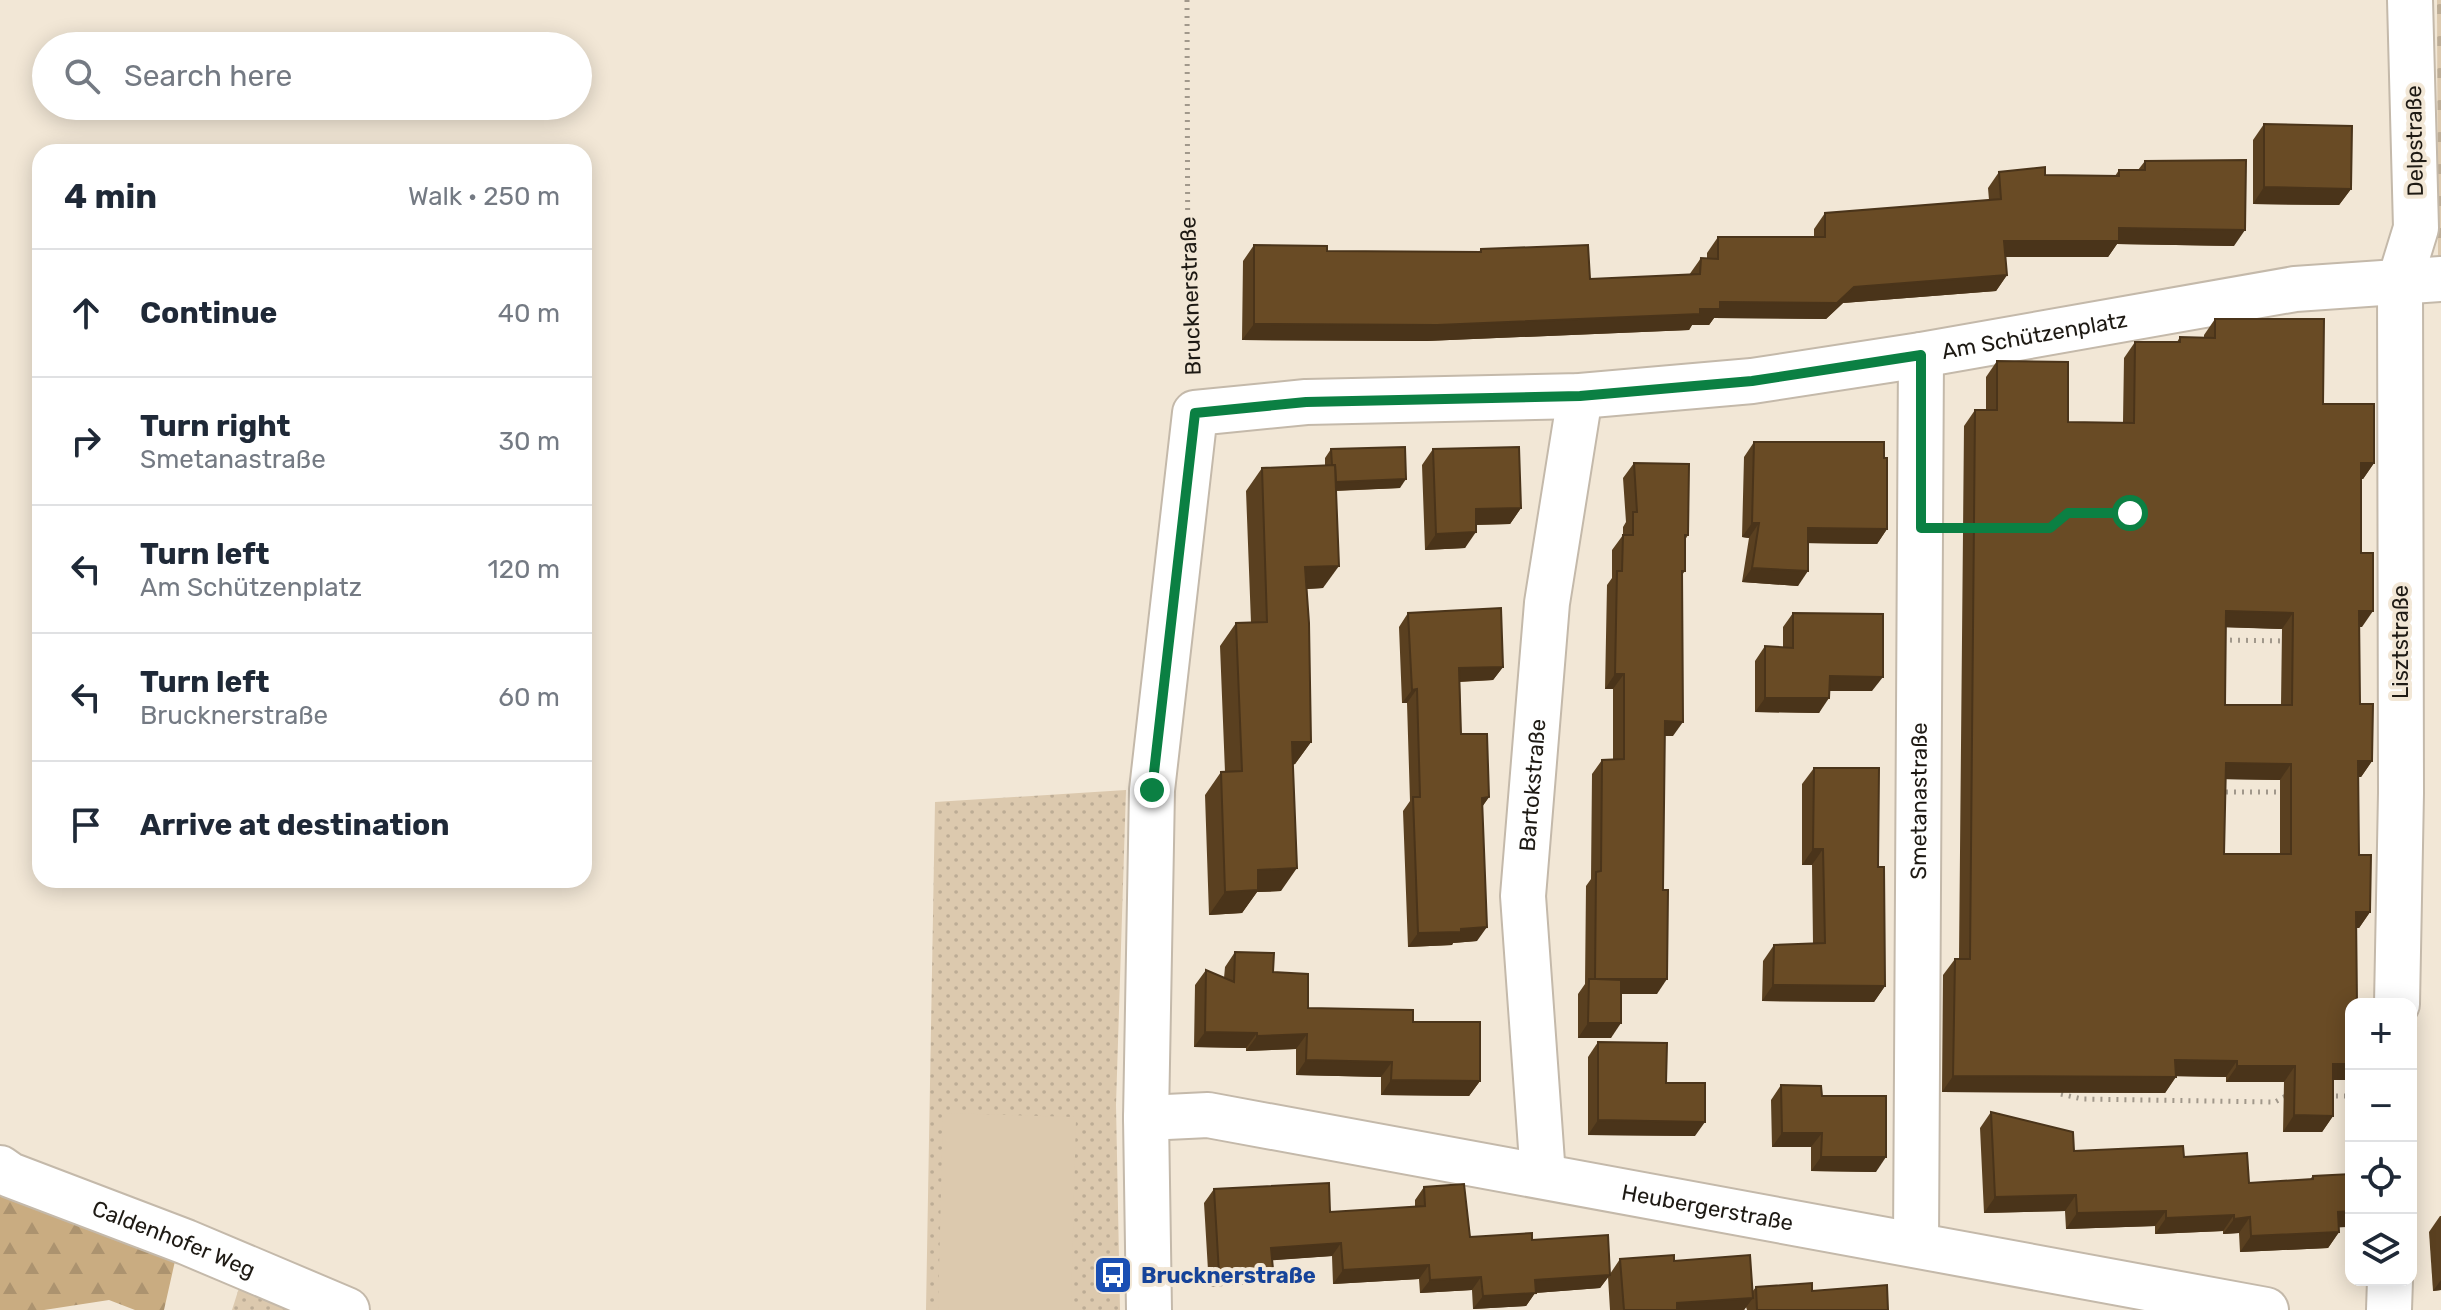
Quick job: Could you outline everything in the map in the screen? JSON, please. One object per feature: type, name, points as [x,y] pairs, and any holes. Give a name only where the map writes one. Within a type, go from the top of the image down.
[{"type":"street","name":"Delpstraße","points":[[2410,0],[2416,228],[2421,279]]},
{"type":"street","name":"Am Schützenplatz","points":[[1195,413],[1306,402],[1580,396],[1752,381],[1921,355],[2295,289],[2421,279]]},
{"type":"street","name":"Lisztstraße","points":[[2397,998],[2401,793],[2421,279]]},
{"type":"street","name":"Smetanastraße","points":[[1916,1245],[1921,355]]},
{"type":"street","name":"Bartokstraße","points":[[1543,1176],[1523,896],[1547,603],[1580,396]]},
{"type":"street","points":[[1149,1310],[1146,1118],[1152,790],[1195,413]]},
{"type":"street","name":"Heubergerstraße","points":[[1146,1118],[1208,1115],[2266,1310]]},
{"type":"street","name":"Caldenhofer Weg","points":[[0,1168],[10,1175],[186,1242],[347,1310]]},
{"type":"street","points":[[2389,1310],[2390,1286]]},
{"type":"path","name":"Brucknerstraße","points":[[1187,0],[1188,337],[1195,413]]},
{"type":"path","points":[[2219,640],[2294,641]]},
{"type":"path","points":[[2206,791],[2296,792]]},
{"type":"path","points":[[2061,1094],[2082,1099],[2275,1102],[2288,1095]]},
{"type":"path","points":[[2320,1095],[2345,1096]]},
{"type":"green space","points":[[2437,0],[2441,0],[2441,255],[2438,255]]},
{"type":"green space","points":[[1126,790],[1116,1105],[1120,1310],[926,1310],[935,802]]},
{"type":"green space","points":[[943,1113],[1076,1117],[1071,1310],[938,1310]]},
{"type":"green space","points":[[0,1186],[175,1261],[164,1310],[135,1310],[109,1300],[44,1310],[0,1310]]},
{"type":"green space","points":[[239,1288],[295,1310],[232,1310]]},
{"type":"building","points":[[2264,124],[2352,126],[2351,189],[2264,187]]},
{"type":"building","points":[[2246,160],[2245,230],[2119,228],[2119,241],[2004,241],[2007,275],[1854,287],[1837,303],[1720,302],[1720,309],[1700,309],[1700,314],[1437,325],[1254,324],[1254,245],[1327,246],[1327,251],[1481,252],[1481,249],[1588,245],[1590,279],[1700,274],[1701,258],[1718,259],[1718,237],[1825,237],[1825,213],[2001,199],[1999,172],[2045,167],[2045,175],[2119,176],[2119,170],[2145,170],[2145,161]]},
{"type":"building","points":[[2215,319],[2324,319],[2323,404],[2374,404],[2374,463],[2361,463],[2361,553],[2373,553],[2373,611],[2359,611],[2360,704],[2373,704],[2372,761],[2358,761],[2359,855],[2371,855],[2370,912],[2356,912],[2357,998],[2345,998],[2345,1064],[2333,1064],[2333,1116],[2294,1115],[2295,1066],[2237,1066],[2237,1061],[2175,1060],[2176,1077],[1953,1076],[1955,959],[1970,959],[1975,410],[1997,410],[1997,361],[2068,362],[2068,422],[2134,423],[2135,342],[2180,342],[2180,337],[2215,338]],"holes":[[[2226,611],[2293,613],[2292,705],[2225,705]],[[2226,763],[2291,764],[2291,854],[2224,854]]]},
{"type":"building","points":[[1754,442],[1884,442],[1884,458],[1887,458],[1887,529],[1808,528],[1808,571],[1752,568],[1759,523],[1752,523]]},
{"type":"building","points":[[1405,447],[1406,479],[1336,482],[1331,449]]},
{"type":"building","points":[[1519,447],[1521,508],[1476,509],[1476,532],[1436,534],[1433,449]]},
{"type":"building","points":[[1634,463],[1689,464],[1688,535],[1685,535],[1685,571],[1682,571],[1683,722],[1665,721],[1663,890],[1668,890],[1667,979],[1596,979],[1621,980],[1621,1023],[1588,1023],[1589,979],[1595,979],[1596,872],[1601,871],[1602,760],[1624,759],[1624,674],[1615,674],[1617,571],[1622,571],[1623,535],[1633,535],[1633,512],[1637,512]]},
{"type":"building","points":[[1335,465],[1339,566],[1305,567],[1311,742],[1292,742],[1297,868],[1258,870],[1258,890],[1225,892],[1221,772],[1242,771],[1236,623],[1267,622],[1262,468]]},
{"type":"building","points":[[1501,608],[1503,667],[1459,668],[1461,734],[1487,734],[1489,797],[1482,798],[1487,927],[1461,929],[1461,932],[1418,933],[1413,797],[1420,797],[1417,689],[1412,690],[1408,613]]},
{"type":"building","points":[[1793,613],[1883,614],[1883,677],[1830,676],[1829,698],[1765,698],[1765,646],[1793,648]]},
{"type":"building","points":[[1814,768],[1879,768],[1878,867],[1884,867],[1885,986],[1773,985],[1774,945],[1825,943],[1823,849],[1813,849]]},
{"type":"building","points":[[1235,952],[1274,953],[1273,972],[1308,974],[1308,1008],[1413,1010],[1413,1022],[1480,1022],[1480,1081],[1391,1080],[1392,1062],[1306,1060],[1307,1034],[1257,1036],[1257,1033],[1205,1032],[1206,970],[1234,982]]},
{"type":"building","points":[[1598,1042],[1667,1043],[1666,1083],[1705,1083],[1705,1122],[1598,1120]]},
{"type":"building","points":[[1781,1085],[1821,1086],[1822,1096],[1886,1096],[1886,1157],[1821,1157],[1822,1133],[1782,1133]]},
{"type":"building","points":[[1991,1112],[2073,1132],[2074,1151],[2183,1146],[2184,1157],[2247,1153],[2249,1183],[2345,1174],[2345,1211],[2338,1212],[2339,1232],[2251,1236],[2250,1217],[2166,1218],[2166,1211],[2077,1213],[2076,1195],[1995,1197]]},
{"type":"building","points":[[1329,1183],[1330,1212],[1425,1206],[1424,1187],[1464,1184],[1470,1237],[1532,1233],[1532,1240],[1608,1235],[1610,1275],[1535,1280],[1536,1293],[1483,1296],[1481,1277],[1430,1280],[1429,1265],[1343,1270],[1341,1243],[1271,1248],[1273,1269],[1219,1273],[1214,1189]]},
{"type":"building","points":[[1674,1255],[1674,1261],[1750,1255],[1753,1298],[1677,1303],[1677,1310],[1624,1310],[1620,1259]]},
{"type":"building","points":[[1812,1283],[1812,1291],[1887,1285],[1888,1310],[1757,1310],[1756,1287]]},
{"type":"place","name":"Brucknerstraße","points":[[1113,1275]]},
{"type":"route","points":[[1152,790],[1195,413],[1306,402],[1580,396],[1752,381],[1921,355],[1921,528],[2050,528],[2068,513],[2130,513]]}]
